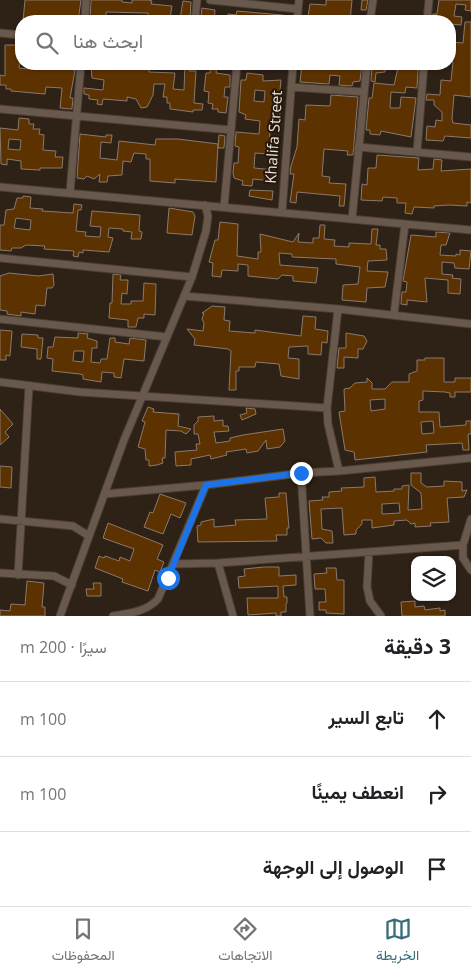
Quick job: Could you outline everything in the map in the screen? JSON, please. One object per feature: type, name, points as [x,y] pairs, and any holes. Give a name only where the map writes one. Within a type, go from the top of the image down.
[{"type":"street","points":[[85,15],[86,0]]},
{"type":"street","points":[[196,15],[197,0]]},
{"type":"street","points":[[210,0],[298,9]]},
{"type":"street","points":[[298,15],[299,0]]},
{"type":"street","points":[[371,15],[373,0]]},
{"type":"street","points":[[428,15],[429,0]]},
{"type":"street","points":[[0,33],[15,34]]},
{"type":"street","points":[[70,192],[80,70]]},
{"type":"street","points":[[224,207],[236,70]]},
{"type":"street","name":"Khalifa Street","points":[[282,212],[292,70]]},
{"type":"street","points":[[352,219],[366,70]]},
{"type":"street","points":[[417,152],[424,70]]},
{"type":"street","points":[[291,87],[364,92]]},
{"type":"street","points":[[0,109],[76,114],[231,130]]},
{"type":"street","points":[[358,147],[471,157]]},
{"type":"street","points":[[0,186],[471,230]]},
{"type":"street","points":[[60,616],[142,396],[192,277],[206,230],[208,216],[206,205]]},
{"type":"street","points":[[394,314],[405,224]]},
{"type":"street","points":[[0,258],[192,277]]},
{"type":"street","points":[[184,296],[338,308],[471,324]]},
{"type":"street","points":[[338,308],[328,424],[339,471]]},
{"type":"street","points":[[0,320],[167,338]]},
{"type":"street","points":[[0,382],[80,392],[328,408]]},
{"type":"street","points":[[18,575],[19,521],[30,386]]},
{"type":"street","points":[[105,494],[206,485],[301,473],[471,458]]},
{"type":"street","points":[[301,473],[310,616]]},
{"type":"street","points":[[113,616],[137,612],[152,605],[163,590],[206,485]]},
{"type":"street","points":[[0,519],[73,526],[89,536]]},
{"type":"street","points":[[471,520],[463,545],[463,558],[471,570]]},
{"type":"street","points":[[173,564],[218,563],[463,545]]},
{"type":"street","points":[[369,552],[367,587],[370,601],[381,616]]},
{"type":"street","points":[[218,563],[233,616]]},
{"type":"street","points":[[0,573],[18,575],[33,573],[54,576],[72,585]]},
{"type":"building","points":[[25,0],[81,0],[79,15],[24,15]]},
{"type":"building","points":[[91,0],[122,0],[122,2],[132,3],[132,0],[149,0],[152,1],[151,4],[172,6],[170,15],[106,12],[106,15],[90,15]]},
{"type":"building","points":[[326,0],[352,0],[351,15],[308,15],[310,4],[326,5]]},
{"type":"building","points":[[362,0],[368,0],[366,10],[361,10]]},
{"type":"building","points":[[439,0],[471,0],[471,11],[465,10],[466,5],[456,4],[454,15],[433,15],[437,14]]},
{"type":"building","points":[[183,1],[191,2],[190,15],[181,15]]},
{"type":"building","points":[[202,8],[215,10],[215,15],[201,15]]},
{"type":"building","points":[[237,11],[282,15],[236,15]]},
{"type":"building","points":[[456,16],[462,17],[461,25],[456,25]]},
{"type":"building","points":[[465,22],[471,22],[471,97],[454,95],[452,119],[453,123],[471,125],[471,138],[445,136],[443,141],[426,140],[427,126],[435,127],[436,120],[442,121],[442,112],[434,105],[434,100],[426,100],[427,94],[440,95],[441,80],[451,81],[452,70],[456,70],[456,42],[463,43]]},
{"type":"building","points":[[5,45],[15,45],[15,70],[75,70],[70,98],[73,98],[72,109],[60,108],[62,88],[46,87],[45,94],[11,91],[11,89],[6,89],[6,85],[0,85],[0,75],[5,76]]},
{"type":"building","points":[[91,70],[149,70],[149,72],[175,73],[173,89],[184,90],[185,70],[196,71],[194,103],[203,104],[202,110],[193,110],[193,112],[170,109],[167,97],[163,97],[165,84],[154,84],[153,95],[147,107],[141,108],[136,99],[127,97],[127,101],[103,99],[102,105],[97,104],[98,100],[89,99],[89,95],[84,94],[84,88],[103,90],[104,80],[92,78]]},
{"type":"building","points":[[210,70],[216,70],[216,73],[230,75],[230,87],[225,87],[224,97],[228,97],[226,113],[218,112],[218,109],[212,109],[213,104],[208,103],[209,92],[204,91],[206,73],[210,73]]},
{"type":"building","points":[[301,70],[361,70],[360,81],[353,82],[352,86],[339,85],[340,76],[330,75],[329,84],[300,82]]},
{"type":"building","points":[[372,70],[385,70],[385,72],[376,73],[375,82],[371,81]]},
{"type":"building","points":[[398,70],[418,70],[417,88],[406,87],[405,93],[391,92],[390,108],[400,108],[401,97],[416,98],[411,137],[381,131],[380,135],[370,134],[370,130],[366,130],[369,98],[372,98],[374,83],[394,85]]},
{"type":"building","points":[[247,73],[263,75],[263,81],[281,80],[279,100],[282,100],[279,119],[274,119],[273,130],[270,129],[269,154],[255,153],[254,168],[275,170],[273,181],[253,179],[252,186],[242,185],[243,181],[234,178],[233,173],[234,163],[238,163],[239,147],[235,146],[236,132],[259,134],[260,121],[245,119],[246,115],[239,112],[241,80],[246,80]],"holes":[[[255,90],[265,91],[264,102],[254,101]]]},
{"type":"building","points":[[331,95],[358,97],[353,155],[347,155],[348,151],[324,149],[322,176],[330,177],[329,183],[346,184],[344,206],[339,206],[340,196],[297,192],[296,203],[290,202],[294,174],[290,174],[297,147],[299,119],[305,120],[306,105],[330,106]]},
{"type":"building","points":[[19,118],[29,119],[29,124],[34,124],[33,129],[40,129],[39,134],[44,135],[43,150],[56,151],[55,157],[63,157],[62,168],[21,169],[21,161],[7,159],[7,165],[1,164],[0,128],[18,130]],"holes":[[[9,139],[21,140],[20,150],[8,149]]]},
{"type":"building","points":[[80,134],[106,137],[106,135],[112,135],[111,143],[101,142],[100,158],[117,160],[119,141],[155,145],[156,139],[178,139],[218,144],[216,182],[175,179],[175,183],[150,181],[150,159],[146,159],[146,154],[134,153],[131,162],[123,161],[122,175],[108,176],[107,182],[99,182],[100,174],[94,179],[87,176],[84,179],[77,178]]},
{"type":"building","points":[[219,135],[225,136],[224,148],[218,148]]},
{"type":"building","points":[[377,155],[419,158],[418,170],[433,169],[434,159],[442,160],[441,171],[471,169],[471,203],[467,202],[467,206],[414,207],[412,214],[405,213],[406,203],[397,203],[397,198],[383,197],[382,201],[361,200],[362,184],[367,185],[368,168],[376,168]]},
{"type":"building","points":[[250,190],[273,191],[272,200],[249,196]]},
{"type":"building","points":[[23,196],[31,197],[30,208],[43,209],[42,211],[73,213],[74,204],[82,205],[81,210],[78,210],[76,231],[86,232],[85,236],[100,237],[101,227],[90,226],[92,211],[140,215],[139,231],[142,232],[141,239],[131,239],[132,232],[109,228],[108,237],[113,238],[109,252],[83,250],[83,253],[79,252],[78,257],[73,256],[74,251],[44,249],[45,246],[26,245],[21,248],[12,248],[11,251],[0,250],[0,225],[4,225],[6,210],[14,209],[17,198],[23,198]],"holes":[[[16,218],[31,220],[30,230],[14,228]]]},
{"type":"building","points":[[169,208],[193,212],[195,216],[192,235],[167,233]]},
{"type":"building","points":[[220,222],[238,224],[237,256],[258,259],[258,252],[261,252],[260,234],[293,242],[299,233],[298,242],[313,243],[313,238],[319,238],[320,225],[325,225],[324,239],[335,240],[334,246],[349,247],[349,243],[371,244],[372,229],[378,229],[376,245],[380,245],[380,249],[386,249],[387,260],[368,261],[367,271],[388,272],[385,287],[367,288],[366,302],[342,300],[343,285],[358,284],[360,267],[336,264],[336,259],[292,257],[292,254],[279,253],[280,265],[318,268],[316,283],[293,281],[293,276],[282,275],[278,279],[248,276],[248,265],[238,264],[238,271],[222,270],[221,277],[212,276],[213,263],[209,262],[215,240],[218,240]]},
{"type":"building","points":[[436,232],[450,233],[446,245],[441,245],[440,255],[456,256],[456,254],[460,255],[460,250],[471,251],[469,269],[455,268],[454,263],[442,262],[442,274],[453,275],[452,278],[461,279],[460,294],[448,293],[448,280],[425,278],[427,302],[407,300],[407,305],[401,304],[402,292],[406,292],[407,282],[403,281],[411,235],[436,237]]},
{"type":"building","points":[[9,273],[38,276],[53,274],[54,285],[52,288],[47,288],[45,306],[36,305],[35,314],[21,312],[21,316],[7,314],[7,311],[0,310],[0,276]]},
{"type":"building","points":[[113,274],[121,275],[120,280],[128,280],[127,294],[122,293],[121,304],[131,304],[131,301],[143,301],[144,283],[156,284],[155,315],[144,314],[144,318],[138,318],[136,327],[128,327],[128,320],[109,318],[110,303],[112,303]]},
{"type":"building","points":[[212,306],[225,307],[224,320],[230,321],[229,331],[255,333],[255,330],[301,336],[303,316],[316,317],[315,329],[328,331],[327,343],[322,342],[321,355],[308,354],[308,346],[289,347],[288,358],[299,359],[299,379],[281,376],[279,364],[256,362],[255,367],[239,367],[239,371],[236,371],[236,390],[229,390],[231,351],[194,345],[195,339],[187,329],[203,331],[204,323],[202,319],[204,313],[202,313]]},
{"type":"building","points":[[0,330],[12,331],[10,356],[6,355],[6,360],[0,360]]},
{"type":"building","points":[[78,333],[88,334],[87,338],[97,341],[97,348],[92,348],[91,362],[100,363],[101,359],[107,359],[110,338],[115,338],[115,342],[129,344],[130,338],[146,340],[144,361],[124,359],[121,378],[114,377],[114,373],[102,372],[101,382],[83,379],[83,375],[80,374],[52,371],[53,359],[47,358],[48,347],[53,347],[55,337],[78,338]],"holes":[[[74,351],[84,351],[83,362],[73,361]]]},
{"type":"building","points":[[346,333],[364,336],[367,341],[363,349],[358,349],[358,358],[344,357],[344,368],[337,368],[339,348],[346,348]]},
{"type":"building","points":[[22,334],[38,335],[38,338],[43,338],[41,359],[37,359],[37,349],[21,347]]},
{"type":"building","points":[[425,358],[444,358],[444,382],[455,382],[455,378],[471,378],[471,392],[455,392],[455,397],[450,397],[450,393],[423,391],[423,400],[419,401],[419,412],[439,412],[440,427],[466,425],[466,421],[471,421],[471,434],[468,434],[469,450],[463,450],[462,443],[426,445],[427,452],[355,460],[354,452],[345,450],[339,412],[345,411],[344,389],[350,388],[355,383],[367,382],[367,378],[372,383],[372,389],[385,389],[392,382],[409,382],[409,374],[417,371],[417,360],[425,360]],"holes":[[[385,399],[385,409],[371,411],[370,400]],[[433,421],[434,433],[422,434],[421,422]]]},
{"type":"building","points":[[148,407],[154,409],[153,412],[179,414],[178,426],[191,429],[186,434],[181,431],[166,430],[165,458],[162,458],[163,463],[149,466],[149,460],[146,460],[145,449],[138,447],[145,422],[142,421]]},
{"type":"building","points":[[246,408],[255,409],[256,414],[242,420],[240,415],[247,413]]},
{"type":"building","points":[[0,409],[13,424],[5,432],[9,437],[0,445]]},
{"type":"building","points":[[214,416],[214,421],[223,420],[223,426],[228,426],[229,431],[214,432],[216,443],[230,441],[230,438],[243,435],[283,429],[285,441],[280,447],[267,449],[266,440],[258,451],[247,453],[246,449],[226,452],[227,455],[211,459],[210,455],[191,459],[191,465],[176,466],[175,452],[197,450],[196,444],[200,444],[198,434],[194,434],[194,425],[198,421],[198,417]]},
{"type":"building","points":[[0,466],[12,467],[11,488],[0,487]]},
{"type":"building","points":[[411,473],[421,473],[421,483],[427,487],[444,486],[444,481],[462,482],[462,491],[467,490],[464,497],[447,498],[449,522],[430,523],[431,526],[415,527],[415,523],[411,524],[407,520],[394,521],[394,525],[372,528],[372,520],[362,520],[362,524],[356,530],[356,534],[344,535],[342,508],[321,509],[322,529],[332,531],[333,543],[326,543],[321,538],[312,539],[309,501],[323,500],[322,497],[329,497],[329,492],[342,491],[341,488],[364,487],[364,478],[375,477],[376,492],[394,491],[394,489],[402,489],[402,486],[409,485],[408,510],[422,509],[421,493],[411,485]],"holes":[[[399,503],[400,513],[382,514],[382,504]]]},
{"type":"building","points":[[279,493],[286,493],[289,528],[287,528],[287,535],[276,535],[277,541],[198,542],[197,526],[201,525],[201,522],[214,519],[214,527],[236,525],[235,520],[267,519],[265,498],[279,497]]},
{"type":"building","points":[[160,494],[186,503],[180,518],[171,514],[163,534],[144,527],[150,512],[153,513]]},
{"type":"building","points":[[108,523],[163,545],[157,559],[164,562],[160,572],[155,570],[148,591],[122,582],[123,579],[95,568],[99,556],[119,561],[120,557],[130,561],[134,549],[103,538]]},
{"type":"building","points":[[279,567],[279,576],[296,575],[296,585],[283,586],[284,597],[287,597],[287,603],[286,612],[281,612],[281,616],[276,616],[276,613],[248,615],[247,598],[278,598],[278,586],[239,588],[238,577],[245,576],[244,569]]},
{"type":"building","points":[[326,568],[336,568],[337,580],[344,580],[344,614],[326,613],[326,610],[319,610],[319,602],[326,602],[325,589],[315,589],[314,574],[327,573]]},
{"type":"building","points":[[27,581],[44,583],[42,607],[45,607],[45,616],[0,616],[0,610],[10,611],[11,604],[25,605]]},
{"type":"building","points":[[93,583],[101,583],[101,596],[87,596],[86,589],[94,589]]},
{"type":"building","points":[[415,601],[415,607],[424,606],[425,610],[440,608],[440,611],[445,610],[445,616],[402,616],[401,602]]},
{"type":"route","points":[[168,578],[206,485],[301,473]]}]
